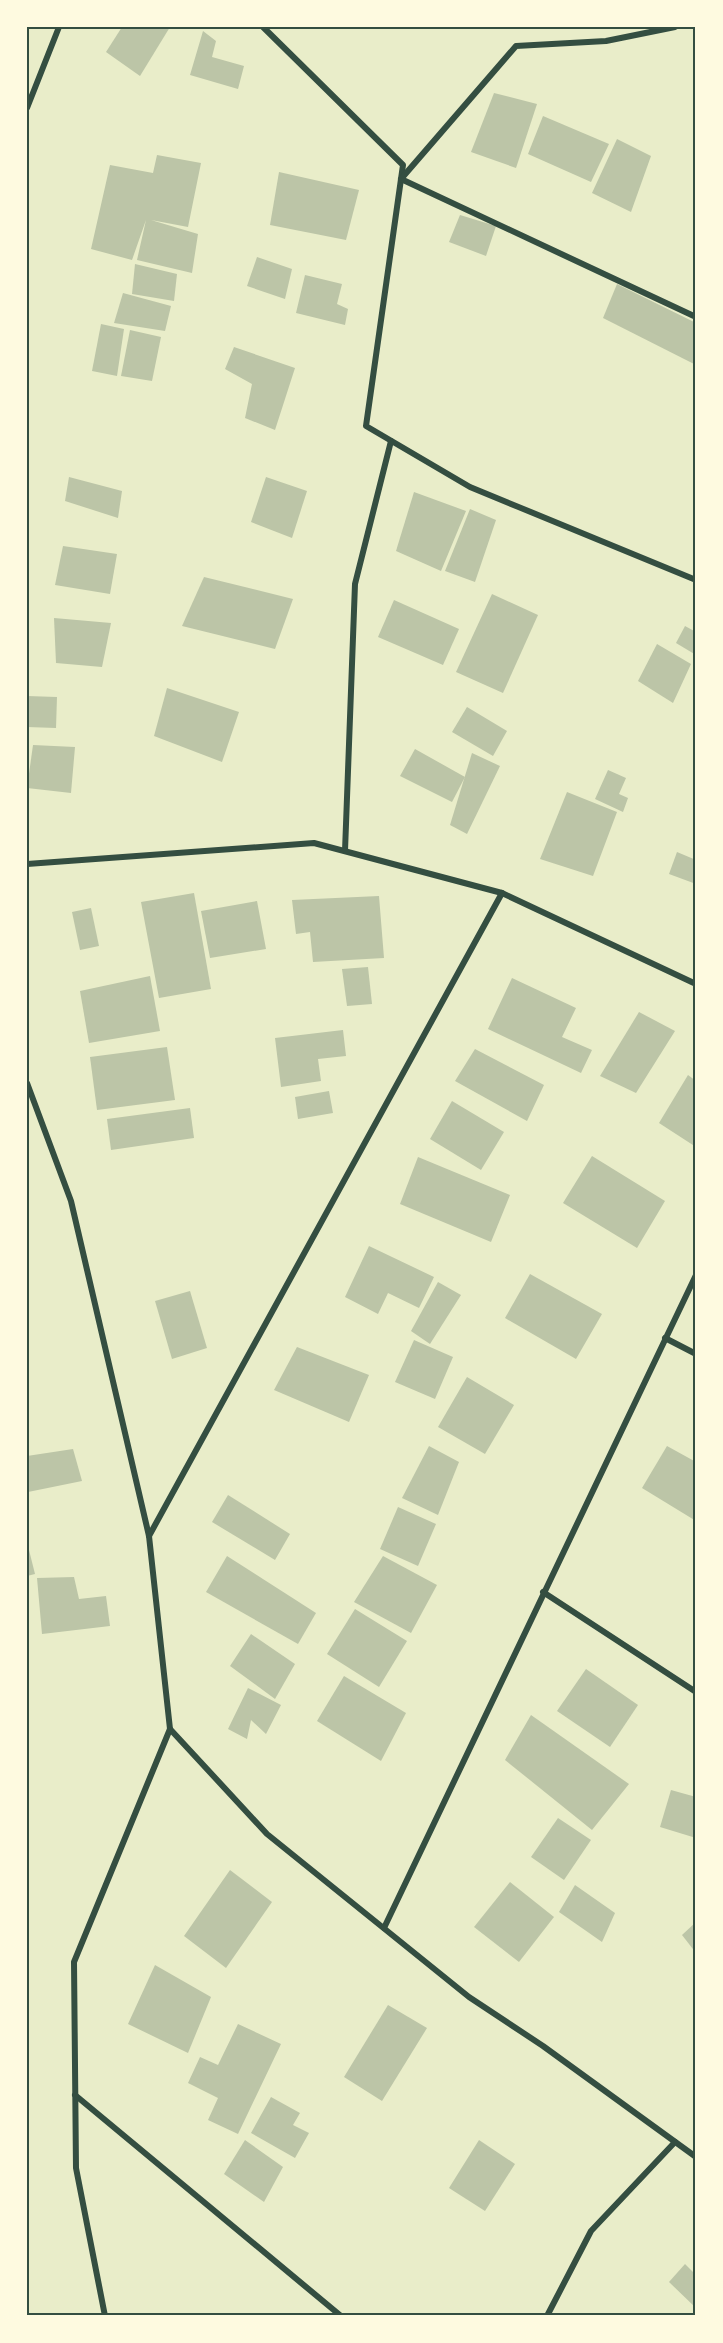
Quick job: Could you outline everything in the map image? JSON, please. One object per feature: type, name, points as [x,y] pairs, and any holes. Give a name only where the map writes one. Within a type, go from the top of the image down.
[{"type":"street","points":[[27,108],[59,27]]},
{"type":"street","points":[[263,27],[403,165],[366,426],[470,487],[696,580]]},
{"type":"street","points":[[401,179],[516,46],[606,40],[675,27]]},
{"type":"street","points":[[401,179],[696,317]]},
{"type":"street","points":[[345,851],[355,584],[391,441]]},
{"type":"street","points":[[27,864],[314,843],[502,893],[696,984]]},
{"type":"street","points":[[148,1536],[502,893]]},
{"type":"street","points":[[27,1083],[71,1202],[148,1536],[170,1729],[74,1962],[76,2168],[105,2316]]},
{"type":"street","points":[[384,1928],[696,1275]]},
{"type":"street","points":[[666,1338],[696,1354]]},
{"type":"street","points":[[543,1592],[696,1692]]},
{"type":"street","points":[[170,1729],[267,1834],[469,1997],[543,2046],[696,2157]]},
{"type":"street","points":[[75,2094],[341,2316]]},
{"type":"street","points":[[547,2316],[591,2231],[675,2142]]},
{"type":"building","points":[[122,27],[170,27],[140,76],[106,52]]},
{"type":"building","points":[[203,31],[216,41],[212,57],[244,66],[238,89],[190,75]]},
{"type":"building","points":[[494,93],[537,104],[516,168],[471,152]]},
{"type":"building","points":[[543,116],[609,144],[591,182],[528,154]]},
{"type":"building","points":[[617,139],[651,156],[631,212],[592,193]]},
{"type":"building","points":[[157,155],[201,163],[188,227],[151,220],[198,234],[192,273],[137,260],[146,220],[132,260],[91,249],[110,165],[153,173]]},
{"type":"building","points":[[279,172],[359,190],[346,240],[270,225]]},
{"type":"building","points":[[460,215],[496,226],[486,256],[449,242]]},
{"type":"building","points":[[257,257],[292,269],[285,299],[247,286]]},
{"type":"building","points":[[135,264],[177,274],[174,301],[132,294]]},
{"type":"building","points":[[305,275],[342,284],[337,304],[348,309],[345,325],[296,313]]},
{"type":"building","points":[[617,284],[696,323],[696,365],[603,318]]},
{"type":"building","points":[[123,293],[171,306],[165,331],[114,323]]},
{"type":"building","points":[[101,324],[124,329],[117,376],[92,371]]},
{"type":"building","points":[[130,330],[161,337],[152,381],[121,376]]},
{"type":"building","points":[[234,347],[295,368],[275,430],[245,418],[252,384],[225,369]]},
{"type":"building","points":[[69,477],[122,491],[118,518],[65,501]]},
{"type":"building","points":[[266,477],[307,491],[292,538],[251,522]]},
{"type":"building","points":[[414,492],[466,511],[441,571],[396,551]]},
{"type":"building","points":[[470,509],[496,520],[475,582],[445,571]]},
{"type":"building","points":[[63,546],[117,554],[110,594],[55,585]]},
{"type":"building","points":[[204,577],[293,599],[275,649],[182,626]]},
{"type":"building","points":[[492,594],[538,615],[503,693],[456,672]]},
{"type":"building","points":[[394,600],[459,629],[443,665],[378,637]]},
{"type":"building","points":[[54,618],[111,623],[102,667],[56,663]]},
{"type":"building","points":[[685,626],[696,632],[696,655],[676,643]]},
{"type":"building","points":[[657,644],[691,664],[673,703],[638,681]]},
{"type":"building","points":[[167,688],[239,712],[222,762],[154,736]]},
{"type":"building","points":[[27,696],[57,697],[56,728],[27,727]]},
{"type":"building","points":[[467,707],[507,731],[493,756],[452,732]]},
{"type":"building","points":[[33,745],[75,747],[71,793],[27,788]]},
{"type":"building","points":[[415,749],[465,777],[452,802],[400,776]]},
{"type":"building","points":[[472,753],[500,766],[467,834],[450,825]]},
{"type":"building","points":[[608,770],[626,778],[619,794],[628,798],[623,812],[595,799]]},
{"type":"building","points":[[567,792],[617,812],[593,876],[540,859]]},
{"type":"building","points":[[677,852],[696,860],[696,884],[669,874]]},
{"type":"building","points":[[194,893],[211,989],[159,998],[141,902]]},
{"type":"building","points":[[379,896],[384,958],[313,962],[310,932],[296,934],[292,900]]},
{"type":"building","points":[[257,901],[266,949],[210,958],[201,911]]},
{"type":"building","points":[[91,908],[99,946],[80,950],[72,912]]},
{"type":"building","points":[[368,967],[372,1004],[347,1006],[342,969]]},
{"type":"building","points":[[150,976],[160,1031],[89,1043],[80,991]]},
{"type":"building","points":[[512,978],[576,1008],[562,1037],[592,1050],[581,1073],[488,1029]]},
{"type":"building","points":[[639,1012],[675,1031],[636,1093],[600,1076]]},
{"type":"building","points":[[343,1030],[346,1056],[318,1059],[321,1081],[281,1087],[275,1038]]},
{"type":"building","points":[[167,1047],[175,1100],[97,1110],[90,1057]]},
{"type":"building","points":[[475,1049],[544,1085],[527,1121],[455,1081]]},
{"type":"building","points":[[688,1075],[696,1081],[696,1147],[659,1123]]},
{"type":"building","points":[[329,1091],[333,1113],[298,1119],[295,1097]]},
{"type":"building","points":[[452,1101],[504,1132],[481,1170],[430,1139]]},
{"type":"building","points":[[190,1108],[194,1138],[111,1150],[107,1119]]},
{"type":"building","points":[[592,1156],[665,1201],[637,1248],[563,1203]]},
{"type":"building","points":[[418,1157],[510,1195],[491,1242],[400,1204]]},
{"type":"building","points":[[369,1246],[434,1277],[419,1308],[388,1293],[378,1314],[345,1297]]},
{"type":"building","points":[[530,1274],[602,1314],[576,1359],[505,1318]]},
{"type":"building","points":[[438,1282],[461,1295],[430,1344],[411,1331]]},
{"type":"building","points":[[190,1291],[207,1348],[172,1359],[155,1301]]},
{"type":"building","points":[[414,1340],[453,1357],[435,1399],[395,1382]]},
{"type":"building","points":[[297,1347],[369,1375],[349,1422],[274,1390]]},
{"type":"building","points":[[467,1377],[514,1405],[485,1454],[438,1427]]},
{"type":"building","points":[[429,1446],[459,1462],[438,1515],[402,1498]]},
{"type":"building","points":[[667,1446],[696,1462],[696,1521],[642,1488]]},
{"type":"building","points":[[73,1449],[82,1481],[28,1492],[27,1456]]},
{"type":"building","points":[[228,1495],[290,1534],[275,1560],[212,1522]]},
{"type":"building","points":[[398,1507],[436,1524],[418,1566],[380,1549]]},
{"type":"building","points":[[27,1542],[35,1574],[27,1576]]},
{"type":"building","points":[[227,1556],[316,1613],[298,1644],[206,1592]]},
{"type":"building","points":[[383,1556],[437,1585],[411,1633],[354,1602]]},
{"type":"building","points":[[74,1577],[79,1599],[106,1596],[110,1626],[42,1634],[37,1578]]},
{"type":"building","points":[[355,1609],[407,1641],[379,1687],[327,1654]]},
{"type":"building","points":[[251,1634],[295,1664],[275,1699],[230,1666]]},
{"type":"building","points":[[586,1669],[638,1705],[610,1747],[557,1711]]},
{"type":"building","points":[[344,1676],[406,1713],[381,1761],[317,1721]]},
{"type":"building","points":[[248,1688],[281,1705],[266,1734],[251,1720],[247,1739],[228,1729]]},
{"type":"building","points":[[531,1715],[629,1784],[592,1830],[505,1760]]},
{"type":"building","points":[[671,1790],[696,1797],[696,1838],[660,1827]]},
{"type":"building","points":[[558,1818],[591,1840],[564,1880],[531,1857]]},
{"type":"building","points":[[230,1870],[272,1902],[226,1968],[184,1936]]},
{"type":"building","points":[[510,1882],[554,1917],[519,1962],[474,1927]]},
{"type":"building","points":[[575,1885],[615,1913],[602,1942],[559,1912]]},
{"type":"building","points":[[696,1922],[696,1953],[682,1935]]},
{"type":"building","points":[[155,1965],[211,1997],[188,2053],[128,2024]]},
{"type":"building","points":[[388,2005],[427,2028],[382,2101],[344,2077]]},
{"type":"building","points":[[238,2024],[281,2044],[238,2134],[208,2120],[218,2098],[188,2083],[200,2057],[218,2065]]},
{"type":"building","points":[[271,2097],[300,2113],[293,2125],[309,2133],[295,2158],[251,2133]]},
{"type":"building","points":[[245,2140],[283,2167],[264,2202],[224,2174]]},
{"type":"building","points":[[479,2140],[515,2164],[485,2211],[449,2188]]},
{"type":"building","points":[[685,2264],[696,2275],[696,2308],[669,2282]]}]
